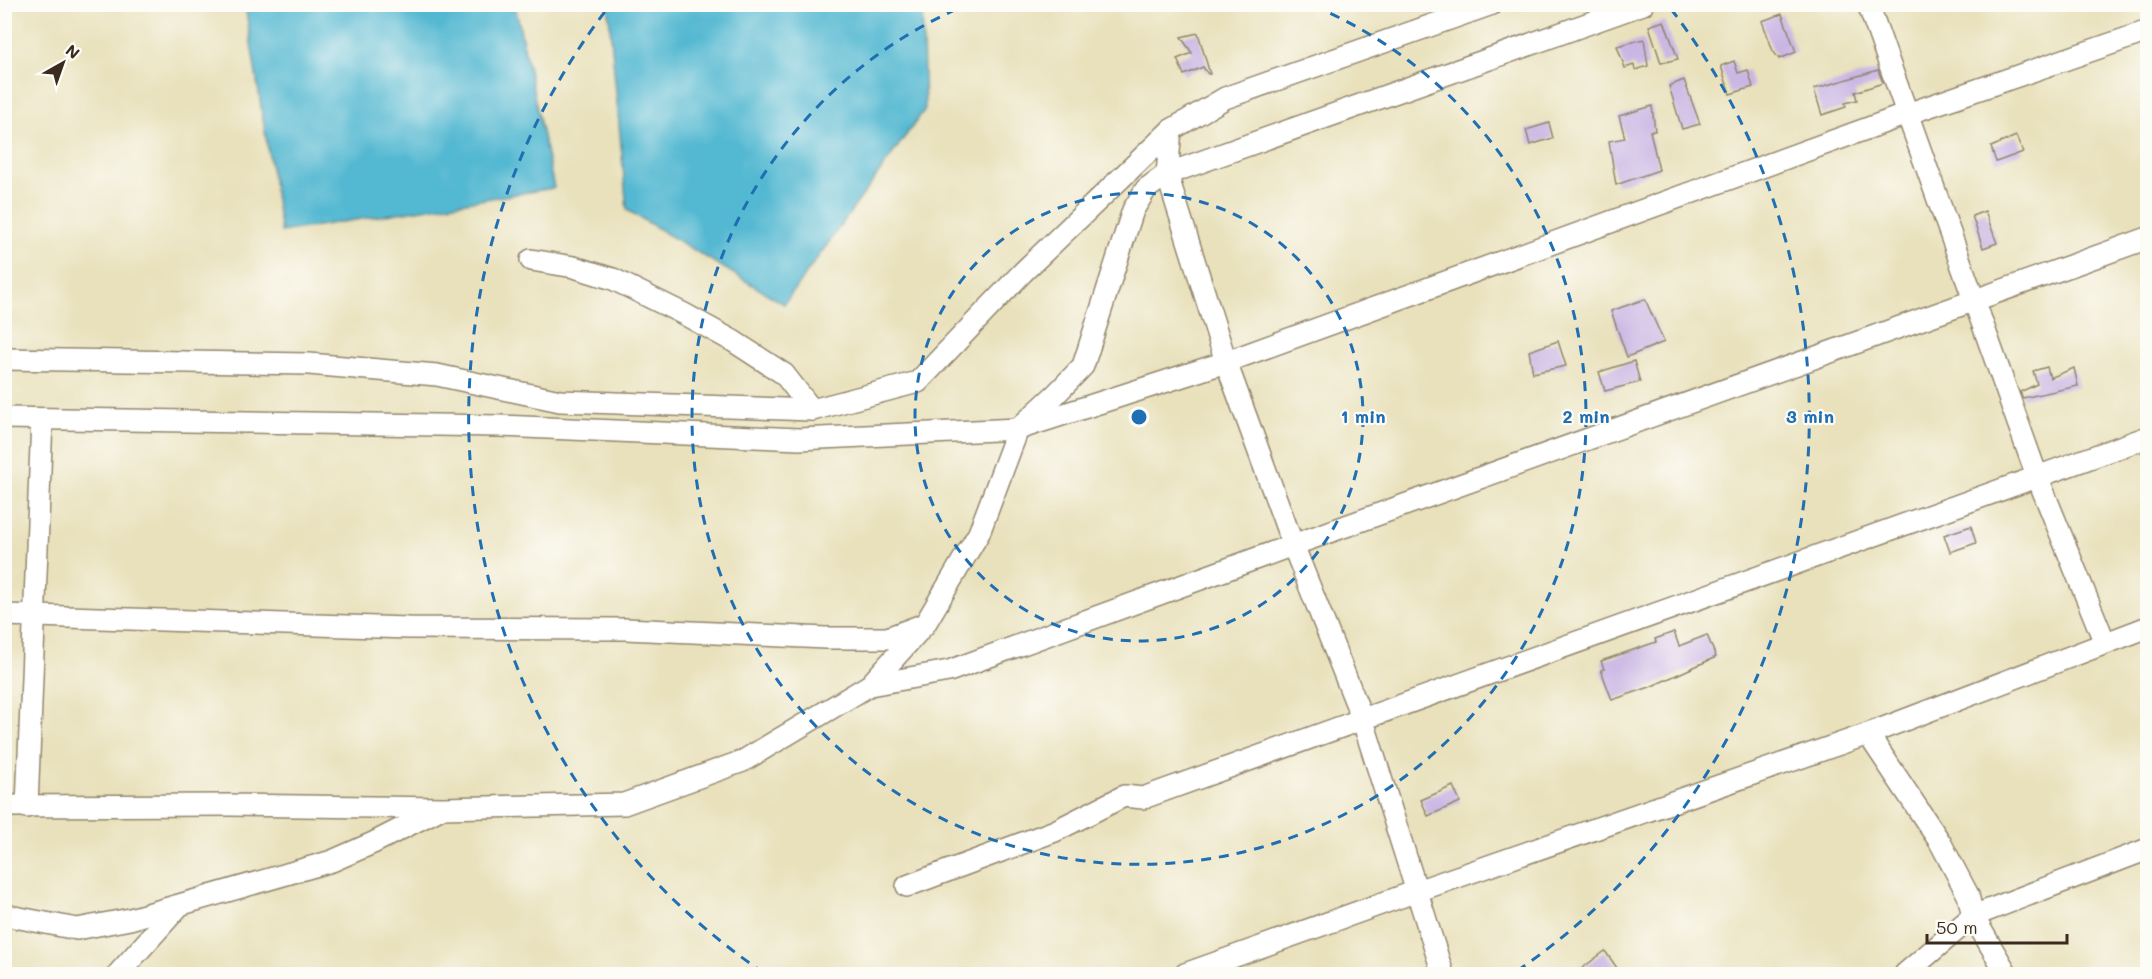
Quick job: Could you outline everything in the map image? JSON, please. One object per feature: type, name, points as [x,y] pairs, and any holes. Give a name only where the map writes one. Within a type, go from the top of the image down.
[{"type":"street","points":[[4,359],[309,364],[437,375],[560,401],[812,410],[918,382],[1023,272],[1171,130],[1225,98],[1492,4]]},
{"type":"street","points":[[4,806],[229,805],[443,808],[624,804],[743,761],[870,685],[925,624],[979,533],[1018,429],[1083,366],[1133,210],[1146,189],[1167,174],[1642,4]]},
{"type":"street","points":[[1868,4],[2037,476],[2105,643]]},
{"type":"street","points":[[4,418],[499,426],[799,439],[1018,429],[1226,362],[1907,114],[2148,32]]},
{"type":"street","points":[[1171,130],[1167,174],[1226,362],[1293,545],[1362,718],[1443,975]]},
{"type":"street","points":[[870,685],[949,671],[2148,238]]},
{"type":"street","points":[[531,260],[574,267],[613,279],[684,314],[733,341],[784,374],[812,410]]},
{"type":"street","points":[[27,807],[42,419]]},
{"type":"street","points":[[908,886],[1055,831],[1124,796],[1143,798],[2148,437]]},
{"type":"street","points":[[4,615],[408,628],[625,629],[826,638],[887,638],[925,624]]},
{"type":"street","points":[[1185,975],[1417,891],[1868,734],[2148,627]]},
{"type":"street","points":[[1868,734],[1940,842],[1968,895],[1973,916],[2007,975]]},
{"type":"street","points":[[4,915],[77,929],[130,920],[332,861],[443,808]]},
{"type":"street","points":[[1905,975],[1973,916],[2148,849]]},
{"type":"street","points":[[118,975],[178,907]]},
{"type":"water","points":[[245,5],[515,5],[554,188],[281,232]]},
{"type":"water","points":[[608,5],[922,5],[925,109],[784,304],[627,210]]},
{"type":"building","points":[[1782,14],[1796,52],[1779,59],[1773,51],[1762,21]]},
{"type":"building","points":[[1664,21],[1678,59],[1661,63],[1649,26]]},
{"type":"building","points":[[1198,33],[1210,74],[1203,67],[1184,75],[1177,59],[1192,53],[1181,37]]},
{"type":"building","points":[[1644,39],[1648,66],[1635,70],[1634,65],[1625,68],[1617,46]]},
{"type":"building","points":[[1734,61],[1738,73],[1748,70],[1753,87],[1730,94],[1721,66]]},
{"type":"building","points":[[1878,70],[1883,83],[1855,92],[1857,100],[1845,103],[1846,107],[1822,115],[1814,89]]},
{"type":"building","points":[[1684,80],[1700,124],[1682,129],[1669,86]]},
{"type":"building","points":[[1652,106],[1655,131],[1650,131],[1659,170],[1616,185],[1609,141],[1625,138],[1619,116]]},
{"type":"building","points":[[1549,123],[1553,138],[1530,145],[1526,130]]},
{"type":"building","points":[[2016,136],[2023,152],[1996,162],[1991,147]]},
{"type":"building","points":[[1985,211],[1997,243],[1983,248],[1972,216]]},
{"type":"building","points":[[1645,299],[1664,342],[1627,357],[1611,311]]},
{"type":"building","points":[[1558,341],[1566,366],[1533,373],[1529,351]]},
{"type":"building","points":[[1634,361],[1640,382],[1605,391],[1599,372]]},
{"type":"building","points":[[2047,367],[2050,378],[2074,368],[2078,386],[2023,398],[2020,392],[2037,384],[2033,371]]},
{"type":"building","points":[[1971,526],[1976,543],[1950,552],[1944,535]]},
{"type":"building","points":[[1674,632],[1679,646],[1707,635],[1716,657],[1650,687],[1612,700],[1601,670],[1604,669],[1601,661],[1656,642],[1655,639]]},
{"type":"building","points":[[1453,786],[1460,802],[1428,816],[1421,800]]},
{"type":"building","points":[[1605,951],[1622,975],[1573,975]]}]
